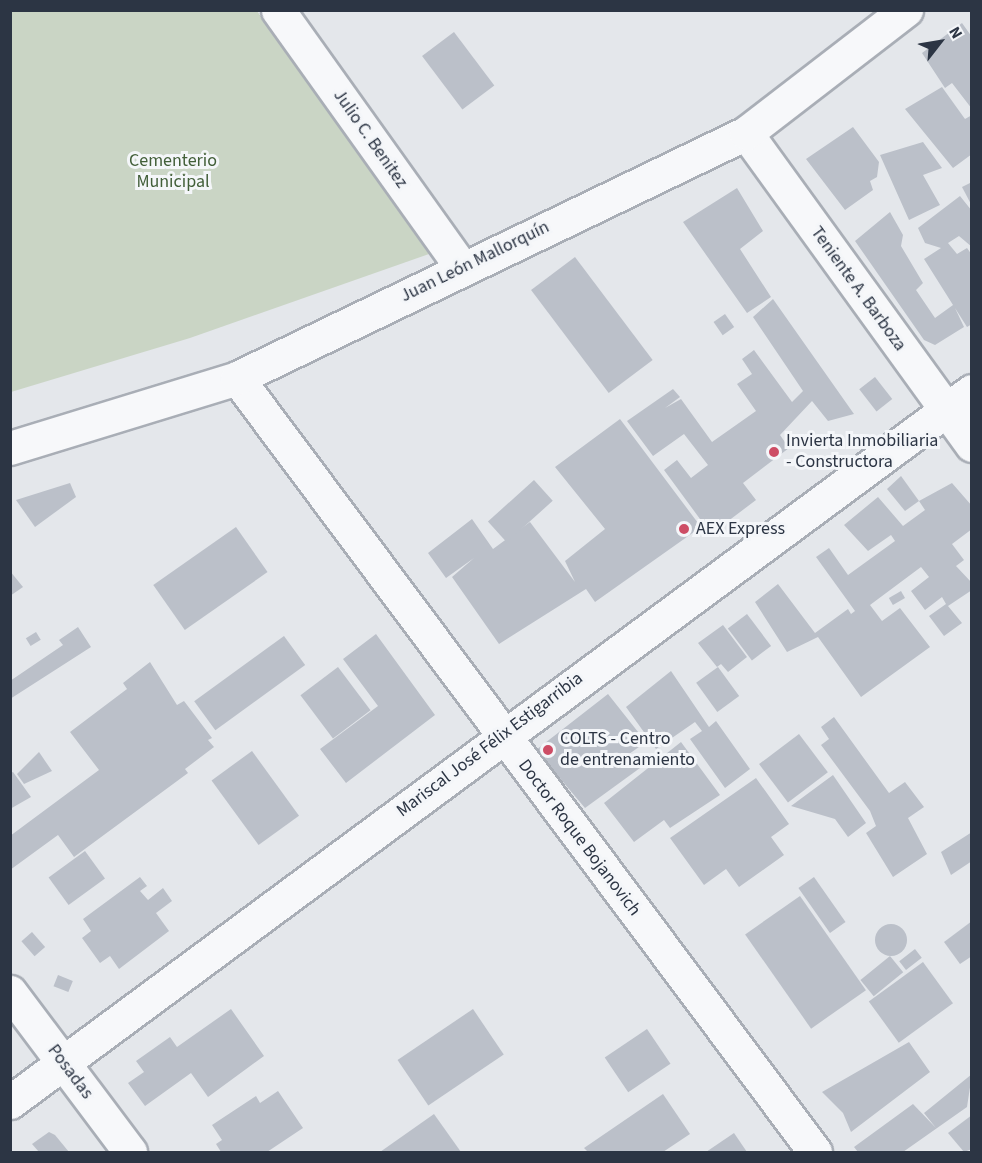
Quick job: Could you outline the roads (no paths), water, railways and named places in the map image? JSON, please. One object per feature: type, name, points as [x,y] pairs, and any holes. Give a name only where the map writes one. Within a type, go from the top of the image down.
[{"type":"street","name":"Julio C. Benitez","points":[[278,10],[461,267]]},
{"type":"street","name":"Juan León Mallorquín","points":[[10,448],[237,378],[461,267],[746,133],[906,10]]},
{"type":"street","name":"Teniente A. Barboza","points":[[746,133],[972,445]]},
{"type":"street","name":"Doctor Roque Bojanovich","points":[[237,378],[502,736],[815,1152]]},
{"type":"street","name":"Mariscal José Félix Estigarribia","points":[[10,1102],[502,736],[972,391]]},
{"type":"street","name":"Posadas","points":[[10,992],[130,1152]]},
{"type":"place","name":"Invierta Inmobiliaria - Constructora","points":[[774,452]]},
{"type":"place","name":"AEX Express","points":[[684,529]]},
{"type":"place","name":"COLTS - Centro de entrenamiento","points":[[548,750]]},
{"type":"park label","name":"Cementerio Municipal","points":[[173,172]]}]
